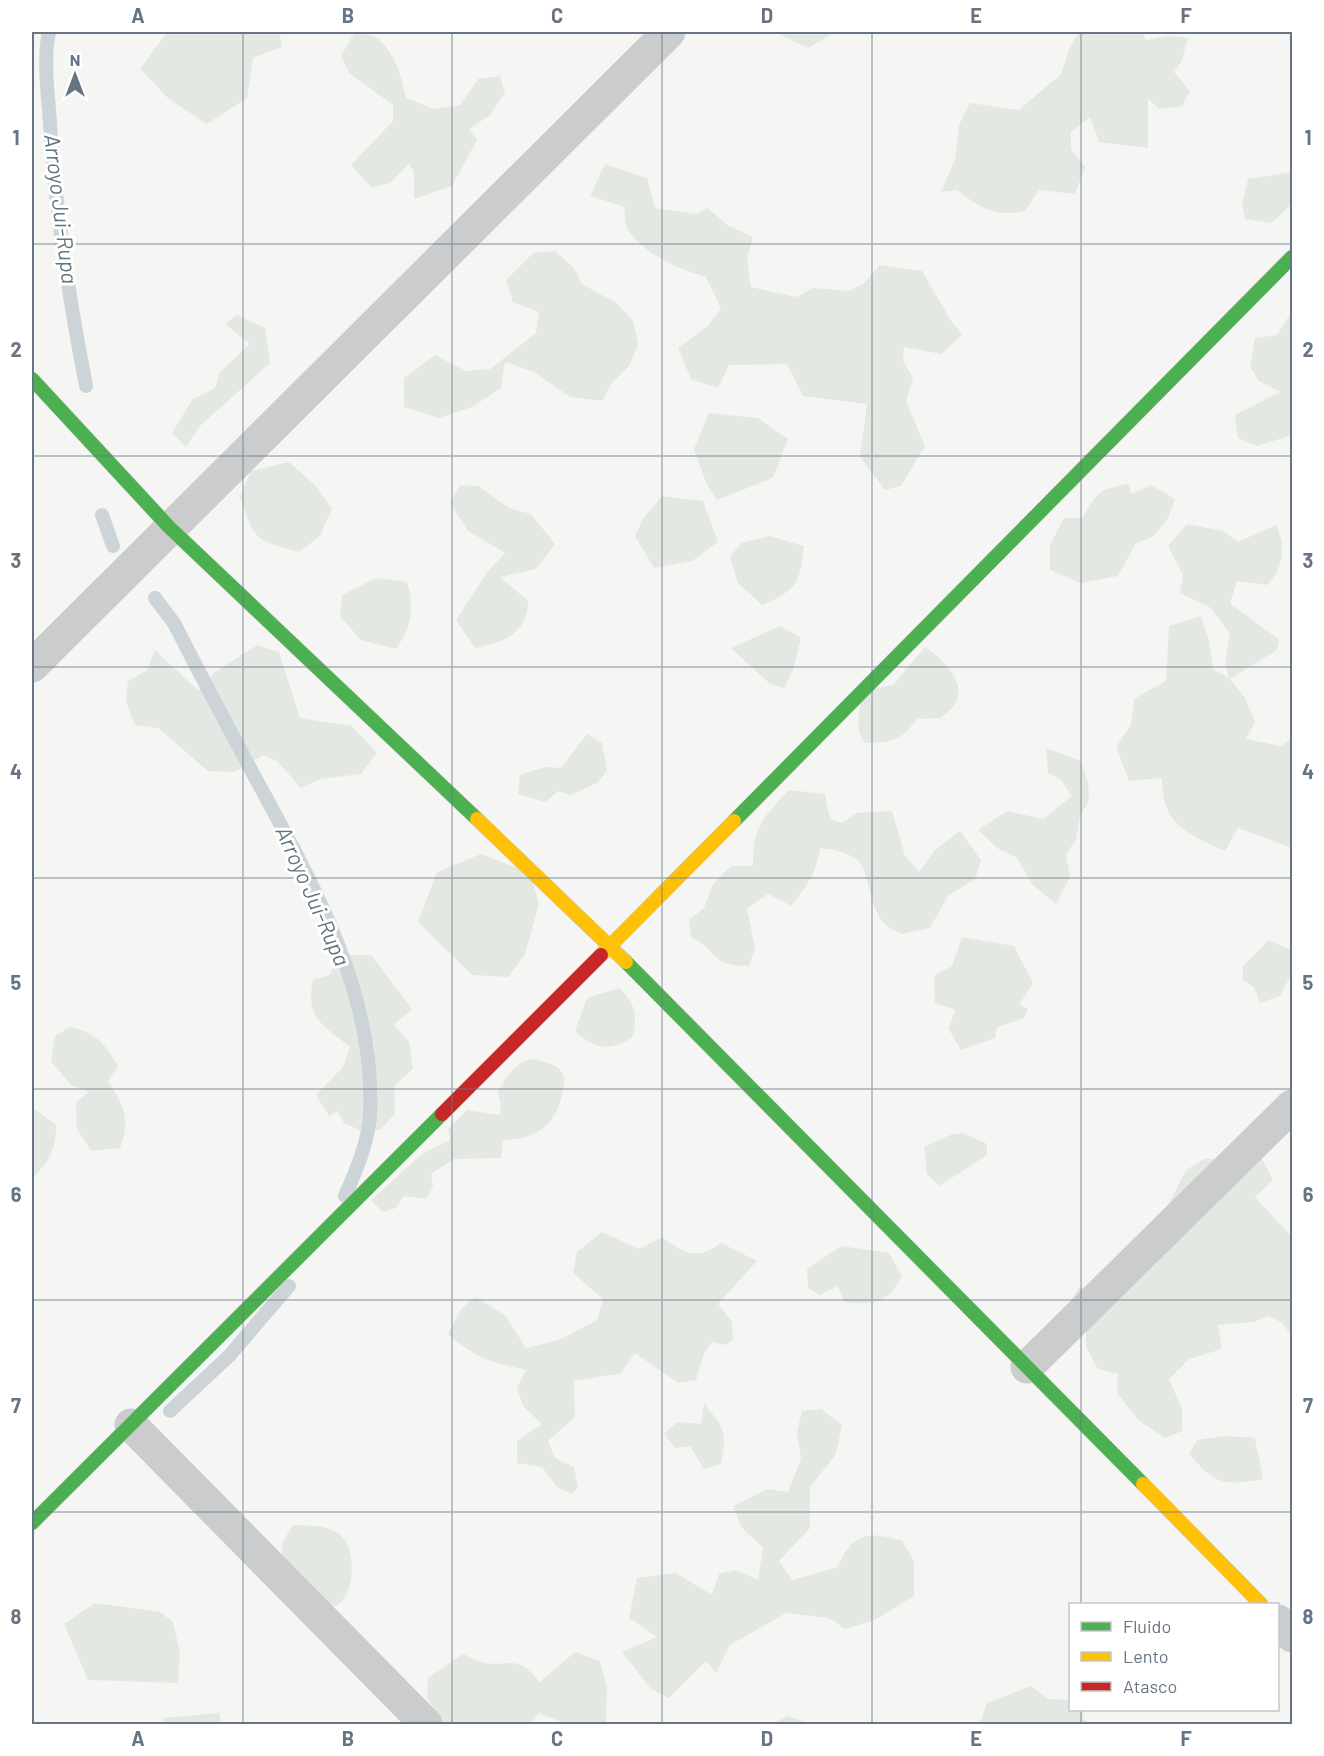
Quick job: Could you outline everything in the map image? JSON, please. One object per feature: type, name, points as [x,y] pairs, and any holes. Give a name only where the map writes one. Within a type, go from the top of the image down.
[{"type":"street","points":[[32,666],[169,527],[669,32]]},
{"type":"street","points":[[32,1523],[610,946],[1293,257]]},
{"type":"street","points":[[32,379],[169,527],[610,946],[1259,1603]]},
{"type":"street","points":[[1027,1367],[1293,1106]]},
{"type":"street","points":[[130,1425],[426,1725]]},
{"type":"street","points":[[1279,1622],[1293,1636]]},
{"type":"shaded area","points":[[167,32],[279,32],[282,47],[253,58],[247,98],[207,124],[168,98],[140,69]]},
{"type":"shaded area","points":[[355,32],[367,33],[377,38],[385,46],[397,65],[406,98],[434,109],[460,105],[478,79],[500,76],[505,93],[490,115],[469,129],[477,140],[452,186],[414,199],[414,171],[409,164],[390,183],[371,187],[351,165],[393,121],[393,105],[349,73],[341,56]]},
{"type":"shaded area","points":[[775,32],[835,32],[808,48]]},
{"type":"shaded area","points":[[1079,32],[1142,32],[1146,40],[1169,36],[1188,38],[1182,60],[1174,72],[1190,91],[1182,106],[1159,109],[1148,99],[1148,148],[1099,142],[1090,117],[1071,132],[1071,149],[1085,167],[1075,194],[1039,190],[1025,211],[1005,213],[981,207],[957,190],[941,192],[955,159],[959,125],[970,103],[1019,110],[1061,74],[1070,47]]},
{"type":"shaded area","points":[[605,164],[647,178],[655,208],[696,214],[707,208],[729,226],[753,237],[747,259],[751,287],[796,297],[813,288],[849,291],[863,284],[880,265],[922,271],[962,335],[941,354],[904,347],[903,361],[913,378],[906,401],[925,446],[901,486],[885,490],[860,457],[867,404],[803,396],[787,364],[729,365],[718,388],[691,379],[678,348],[709,325],[721,308],[706,277],[673,265],[640,244],[626,225],[625,207],[590,196]]},
{"type":"shaded area","points":[[1292,172],[1292,204],[1271,223],[1245,219],[1242,203],[1248,179]]},
{"type":"shaded area","points":[[555,251],[574,268],[582,284],[618,304],[633,321],[638,345],[629,366],[612,383],[602,401],[570,397],[534,372],[505,362],[501,388],[472,407],[439,418],[404,407],[404,378],[435,355],[466,371],[490,369],[536,333],[539,312],[513,302],[506,280],[533,253]]},
{"type":"shaded area","points":[[1292,311],[1292,435],[1257,446],[1238,438],[1235,415],[1280,392],[1259,381],[1250,367],[1255,338],[1277,335]]},
{"type":"shaded area","points":[[237,315],[265,328],[270,363],[200,426],[186,447],[172,433],[192,400],[215,388],[220,372],[250,344],[225,324]]},
{"type":"shaded area","points":[[709,413],[758,418],[788,439],[773,478],[717,500],[707,485],[694,449]]},
{"type":"shaded area","points":[[289,462],[315,485],[332,509],[320,536],[299,552],[264,541],[258,536],[249,522],[240,497],[251,471]]},
{"type":"shaded area","points":[[1129,484],[1131,494],[1151,485],[1175,499],[1168,518],[1153,537],[1136,543],[1118,576],[1080,583],[1050,570],[1050,545],[1064,518],[1082,518],[1100,493],[1112,487]]},
{"type":"shaded area","points":[[460,485],[478,486],[509,508],[531,514],[555,544],[536,569],[500,577],[528,601],[524,621],[512,635],[495,643],[475,648],[456,620],[488,571],[505,553],[468,531],[450,503]]},
{"type":"shaded area","points":[[662,496],[703,501],[718,542],[692,561],[654,568],[635,536],[643,519]]},
{"type":"shaded area","points":[[1187,524],[1223,531],[1238,542],[1276,525],[1279,533],[1282,556],[1273,578],[1267,585],[1237,581],[1230,604],[1279,639],[1277,650],[1230,679],[1245,698],[1255,722],[1246,739],[1281,746],[1292,737],[1292,848],[1238,828],[1225,851],[1188,833],[1171,817],[1163,794],[1162,778],[1129,781],[1116,747],[1131,725],[1134,699],[1166,681],[1169,626],[1201,616],[1209,641],[1213,669],[1229,678],[1225,663],[1230,634],[1211,608],[1180,593],[1183,575],[1168,546]]},
{"type":"shaded area","points":[[770,536],[804,546],[803,558],[795,584],[782,595],[762,605],[738,583],[730,557],[741,543]]},
{"type":"shaded area","points":[[376,578],[407,582],[411,601],[409,624],[396,649],[361,640],[340,616],[342,595]]},
{"type":"shaded area","points":[[780,626],[801,638],[793,670],[784,688],[770,684],[731,648]]},
{"type":"shaded area","points":[[257,645],[279,652],[300,718],[352,726],[377,753],[361,774],[320,779],[301,788],[277,761],[263,755],[235,772],[208,771],[158,728],[135,725],[126,702],[128,681],[147,670],[155,650],[199,691],[215,672]]},
{"type":"shaded area","points":[[925,647],[951,671],[958,687],[955,704],[941,718],[917,719],[906,732],[895,739],[865,743],[858,724],[864,690],[893,685]]},
{"type":"shaded area","points":[[587,734],[602,743],[607,771],[597,783],[571,795],[558,791],[545,802],[518,794],[520,775],[545,767],[561,768]]},
{"type":"shaded area","points":[[1046,748],[1081,761],[1088,783],[1089,800],[1080,816],[1076,840],[1066,854],[1070,877],[1056,904],[1033,885],[1016,857],[997,848],[978,830],[1007,811],[1043,819],[1072,796],[1061,780],[1048,773]]},
{"type":"shaded area","points":[[789,790],[825,794],[830,819],[842,823],[857,813],[892,811],[905,856],[919,872],[935,850],[960,831],[981,860],[975,879],[948,896],[930,928],[902,934],[883,922],[875,908],[861,864],[853,857],[820,848],[810,879],[791,906],[768,894],[747,909],[755,948],[749,966],[721,961],[691,937],[689,920],[704,908],[713,884],[731,866],[753,866],[757,832],[766,815]]},
{"type":"shaded area","points":[[481,854],[530,873],[539,904],[525,954],[508,977],[472,975],[418,922],[437,872]]},
{"type":"shaded area","points":[[962,937],[1014,946],[1033,983],[1019,1005],[1028,1009],[1024,1018],[997,1027],[995,1038],[961,1050],[948,1028],[956,1010],[935,1003],[934,976],[952,966]]},
{"type":"shaded area","points":[[1269,940],[1292,951],[1292,973],[1280,996],[1260,1003],[1254,987],[1243,980],[1243,966]]},
{"type":"shaded area","points":[[342,955],[371,955],[412,1009],[394,1025],[409,1042],[413,1069],[394,1086],[395,1114],[381,1129],[366,1133],[344,1123],[337,1111],[329,1116],[316,1095],[343,1067],[350,1047],[318,1020],[314,1013],[311,993],[313,980],[329,975]]},
{"type":"shaded area","points":[[619,988],[629,999],[634,1011],[635,1023],[632,1038],[609,1047],[589,1042],[575,1031],[587,998]]},
{"type":"shaded area","points":[[70,1027],[99,1040],[118,1066],[108,1081],[124,1113],[125,1129],[120,1148],[91,1151],[77,1129],[76,1102],[89,1092],[71,1085],[51,1061],[55,1036]]},
{"type":"shaded area","points":[[531,1059],[555,1066],[564,1077],[559,1105],[549,1123],[534,1134],[503,1140],[501,1158],[454,1159],[431,1174],[433,1187],[426,1199],[404,1196],[396,1208],[382,1212],[371,1200],[422,1154],[450,1140],[448,1129],[467,1110],[500,1115],[498,1092],[501,1086],[515,1067]]},
{"type":"shaded area","points":[[32,1107],[56,1125],[51,1154],[32,1178]]},
{"type":"shaded area","points":[[963,1133],[987,1144],[987,1155],[939,1186],[927,1174],[924,1147],[950,1135]]},
{"type":"shaded area","points":[[1204,1159],[1262,1159],[1273,1180],[1255,1197],[1292,1237],[1292,1336],[1282,1323],[1269,1316],[1254,1322],[1218,1325],[1222,1349],[1189,1359],[1169,1379],[1182,1409],[1182,1431],[1165,1438],[1139,1421],[1117,1393],[1118,1374],[1098,1369],[1086,1347],[1086,1330],[1066,1308],[1079,1288],[1134,1281],[1157,1263],[1153,1234],[1186,1170]]},
{"type":"shaded area","points":[[602,1232],[639,1249],[662,1237],[690,1253],[705,1252],[721,1243],[757,1261],[718,1304],[732,1322],[733,1339],[726,1345],[712,1342],[703,1356],[696,1380],[678,1383],[635,1353],[620,1374],[574,1380],[575,1417],[548,1441],[555,1458],[574,1467],[578,1487],[572,1494],[557,1487],[542,1467],[517,1463],[517,1441],[542,1424],[523,1406],[517,1388],[526,1370],[484,1358],[467,1349],[448,1334],[461,1309],[475,1297],[505,1315],[526,1348],[559,1340],[597,1320],[603,1299],[573,1273],[577,1252]]},
{"type":"shaded area","points":[[841,1246],[889,1253],[902,1276],[897,1285],[879,1301],[863,1303],[844,1302],[838,1286],[820,1295],[808,1288],[807,1269]]},
{"type":"shaded area","points":[[704,1403],[723,1431],[724,1444],[721,1464],[704,1469],[690,1446],[675,1448],[664,1434],[677,1422],[701,1424]]},
{"type":"shaded area","points":[[821,1409],[842,1425],[836,1454],[810,1487],[810,1528],[779,1561],[792,1580],[838,1567],[849,1547],[863,1537],[891,1538],[902,1541],[914,1561],[914,1596],[875,1620],[845,1629],[829,1618],[786,1613],[730,1645],[716,1673],[706,1661],[669,1698],[651,1689],[622,1652],[657,1637],[629,1618],[637,1578],[676,1573],[712,1595],[719,1574],[736,1570],[758,1580],[763,1548],[742,1528],[733,1506],[768,1489],[788,1492],[801,1459],[797,1432],[802,1411]]},
{"type":"shaded area","points":[[1225,1436],[1255,1438],[1263,1479],[1238,1482],[1221,1481],[1206,1472],[1189,1454],[1197,1440]]},
{"type":"shaded area","points":[[293,1525],[328,1529],[345,1540],[351,1557],[351,1578],[345,1597],[338,1604],[322,1607],[283,1565],[282,1543]]},
{"type":"shaded area","points":[[95,1603],[160,1612],[173,1622],[180,1653],[178,1683],[88,1680],[64,1624]]},
{"type":"shaded area","points":[[575,1652],[600,1661],[607,1689],[606,1723],[567,1724],[539,1713],[531,1724],[445,1724],[427,1698],[428,1678],[463,1654],[490,1664],[518,1664],[540,1682]]},
{"type":"shaded area","points":[[1031,1686],[1048,1699],[1069,1700],[1069,1711],[1083,1711],[1083,1718],[1090,1724],[976,1724],[981,1720],[987,1703]]},
{"type":"shaded area","points":[[219,1713],[222,1724],[165,1724],[164,1718]]},
{"type":"shaded area","points":[[788,1716],[811,1724],[772,1724]]},
{"type":"waterway","name":"Arroyo Jui-Rupa","points":[[49,32],[46,77],[55,189],[68,288],[86,386]]},
{"type":"waterway","name":"Arroyo Jui-Rupa","points":[[102,515],[113,546]]},
{"type":"waterway","name":"Arroyo Jui-Rupa","points":[[155,598],[174,623],[299,859],[319,899],[351,982],[363,1025],[369,1069],[370,1113],[365,1145],[345,1196]]},
{"type":"waterway","name":"Arroyo Jui-Rupa","points":[[170,1411],[229,1356],[289,1286]]},
{"type":"traffic: fast","points":[[734,821],[1292,257]]},
{"type":"traffic: fast","points":[[32,379],[169,527],[477,819]]},
{"type":"traffic: fast","points":[[626,962],[1143,1484]]},
{"type":"traffic: fast","points":[[32,1523],[442,1114]]},
{"type":"traffic: slow","points":[[477,819],[626,962]]},
{"type":"traffic: slow","points":[[601,955],[734,821]]},
{"type":"traffic: slow","points":[[1143,1484],[1260,1603]]},
{"type":"traffic: jam","points":[[442,1114],[601,955]]}]
